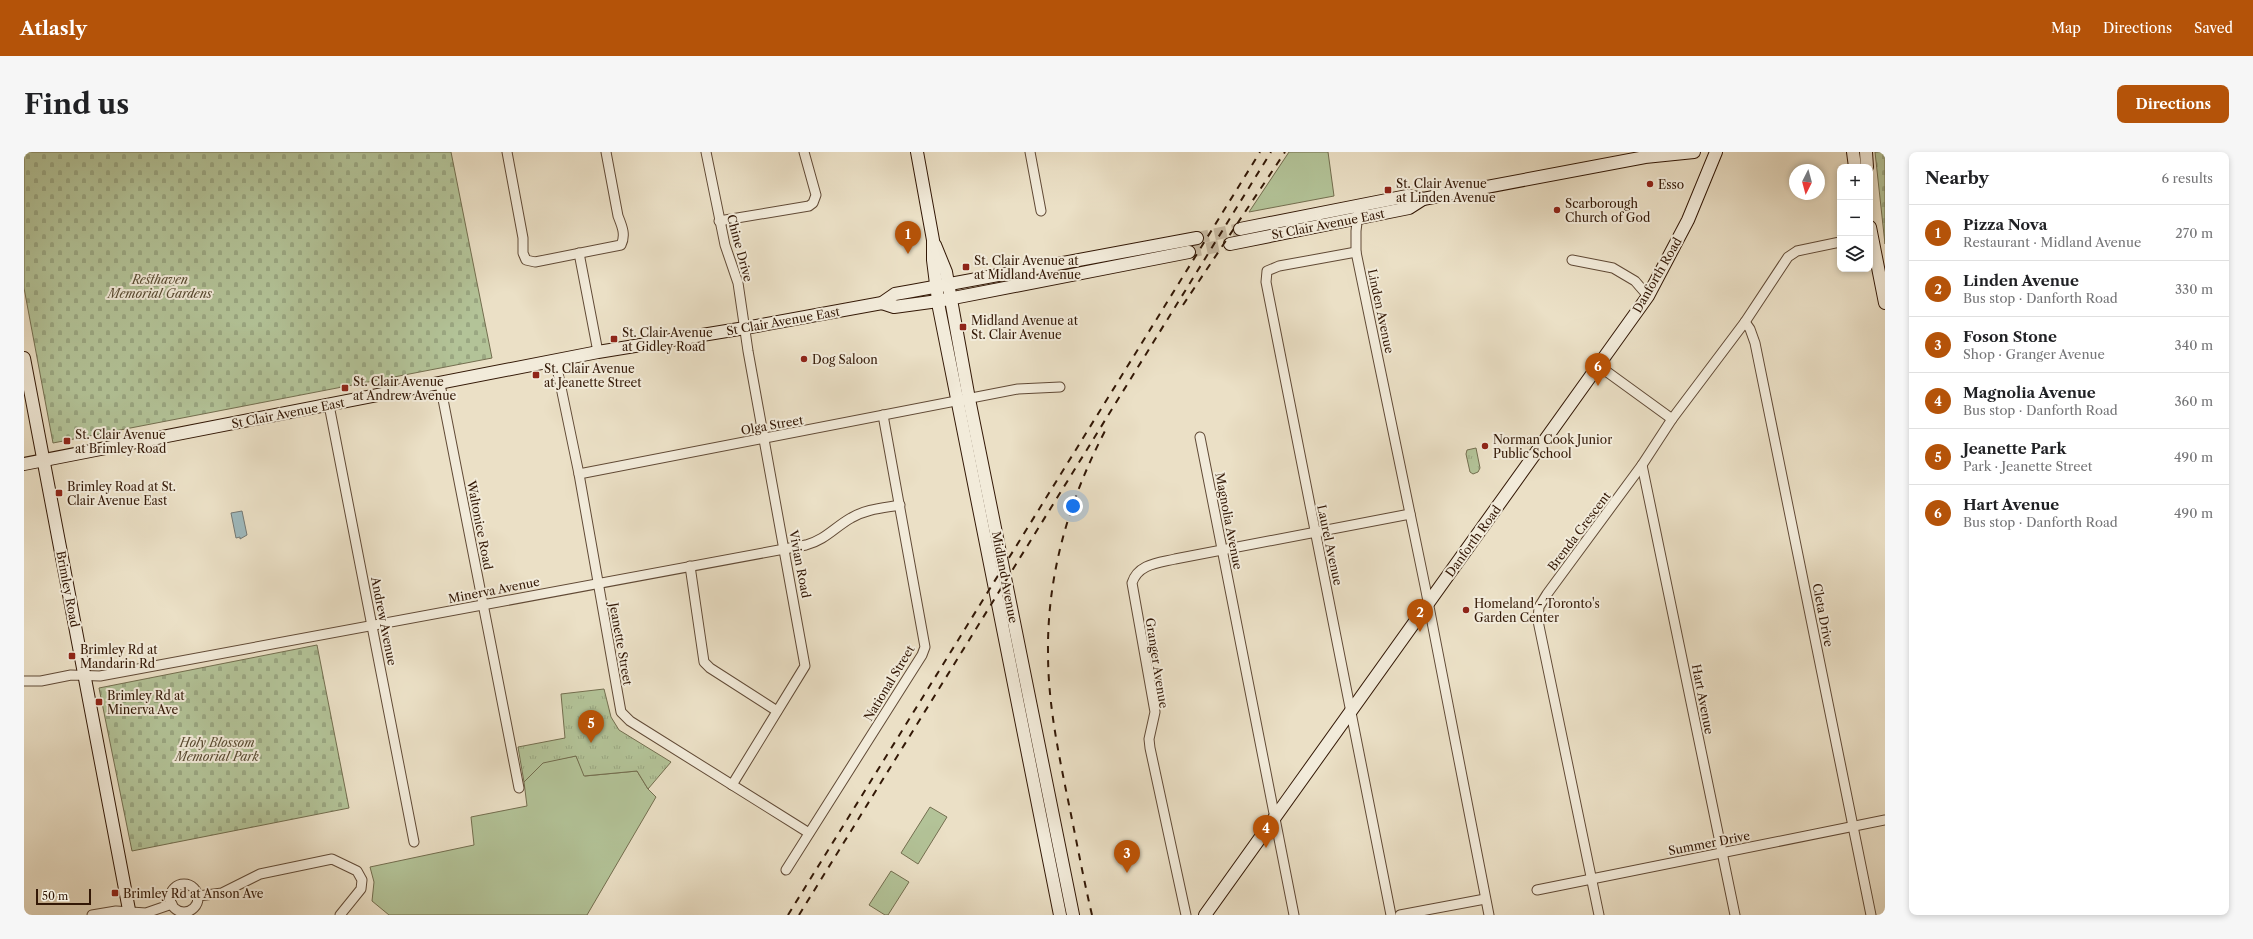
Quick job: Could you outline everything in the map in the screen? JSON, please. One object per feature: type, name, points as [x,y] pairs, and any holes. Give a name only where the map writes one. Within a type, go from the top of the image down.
[{"type":"main road","name":"Midland Avenue","points":[[917,152],[1060,915]]},
{"type":"main road","name":"St Clair Avenue East","points":[[1240,229],[1407,196],[1423,199],[1663,153],[1694,152]]},
{"type":"main road","name":"Danforth Road","points":[[1205,915],[1648,296],[1685,226],[1716,152]]},
{"type":"main road","points":[[1853,152],[1855,164]]},
{"type":"main road","points":[[1866,152],[1867,164]]},
{"type":"main road","name":"St Clair Avenue East","points":[[1230,244],[1409,208],[1423,199]]},
{"type":"main road","points":[[1871,236],[1885,303]]},
{"type":"main road","name":"St Clair Avenue East","points":[[24,464],[598,352],[745,328],[882,303],[895,294],[1197,238]]},
{"type":"main road","name":"St Clair Avenue East","points":[[882,303],[894,307],[944,300],[1189,252]]},
{"type":"main road","name":"Brimley Road","points":[[24,358],[129,913]]},
{"type":"main road","name":"Midland Avenue","points":[[963,400],[1073,915]]},
{"type":"street","points":[[507,152],[524,257],[528,261],[535,262],[621,245],[624,240],[606,152]]},
{"type":"street","name":"Chine Drive","points":[[706,152],[727,252],[738,283],[745,328]]},
{"type":"street","points":[[720,221],[809,206],[813,203],[816,195],[804,152]]},
{"type":"street","points":[[1030,152],[1041,211]]},
{"type":"street","name":"Linden Avenue","points":[[1359,205],[1356,252],[1410,514],[1489,915]]},
{"type":"street","name":"Brenda Crescent","points":[[1599,915],[1538,614],[1547,594],[1642,465],[1672,419],[1745,322],[1788,257],[1797,251],[1837,243]]},
{"type":"street","name":"Laurel Avenue","points":[[1356,252],[1279,266],[1266,273],[1266,282],[1391,915]]},
{"type":"street","points":[[579,253],[598,352]]},
{"type":"street","points":[[1572,260],[1614,268],[1635,281],[1648,296]]},
{"type":"street","name":"Cleta Drive","points":[[1745,322],[1750,329],[1755,342],[1871,915]]},
{"type":"street","name":"Vivian Road","points":[[732,786],[805,666],[745,328]]},
{"type":"street","name":"Jeanette Street","points":[[559,360],[558,373],[579,474],[623,715],[630,722],[809,833]]},
{"type":"street","points":[[1599,366],[1672,419]]},
{"type":"street","name":"Waltonice Road","points":[[440,384],[484,604],[518,788]]},
{"type":"street","name":"Olga Street","points":[[579,474],[1018,390],[1060,387]]},
{"type":"street","name":"Andrew Avenue","points":[[329,405],[414,842]]},
{"type":"street","name":"National Street","points":[[786,870],[922,655],[924,647],[883,415]]},
{"type":"street","name":"Magnolia Avenue","points":[[1200,437],[1294,915]]},
{"type":"street","name":"Hart Avenue","points":[[1642,465],[1735,915]]},
{"type":"street","name":"Minerva Avenue","points":[[24,681],[41,681],[71,675],[100,676],[785,548],[822,539],[852,517],[866,511],[900,505]]},
{"type":"street","points":[[1222,551],[1410,514]]},
{"type":"street","name":"Granger Avenue","points":[[1186,915],[1150,748],[1149,739],[1154,707],[1132,583],[1139,569],[1222,551]]},
{"type":"street","points":[[690,566],[704,662],[710,668],[777,711]]},
{"type":"street","name":"Summer Drive","points":[[1538,890],[1885,820]]},
{"type":"street","points":[[198,896],[222,893],[260,874],[332,859],[357,871],[362,880],[361,890],[340,915]]},
{"type":"street","points":[[188,885],[193,887],[198,896],[196,906],[188,912],[179,911],[172,904],[171,894],[178,886],[188,885]]},
{"type":"street","points":[[1400,915],[1485,899]]},
{"type":"street","points":[[92,915],[116,910],[129,913],[146,913],[172,904]]},
{"type":"green space","name":"Resthaven Memorial Gardens","points":[[24,152],[451,152],[492,358],[53,443],[24,288]]},
{"type":"green space","points":[[1289,152],[1328,152],[1334,196],[1249,212]]},
{"type":"green space","points":[[1875,152],[1885,152],[1885,244]]},
{"type":"green space","points":[[1476,448],[1480,468],[1478,472],[1473,474],[1470,472],[1466,454],[1467,450]]},
{"type":"green space","name":"Holy Blossom Memorial Park","points":[[317,645],[349,808],[132,851],[99,688]]},
{"type":"green space","points":[[604,689],[611,717],[619,730],[671,762],[648,789],[637,771],[584,776],[576,756],[543,763],[524,782],[518,747],[565,738],[561,694]]},
{"type":"green space","points":[[576,756],[585,776],[637,771],[648,789],[656,797],[587,915],[389,915],[372,901],[374,882],[370,867],[474,845],[471,817],[527,806],[524,782],[543,762]]},
{"type":"green space","points":[[930,807],[947,817],[918,864],[901,853]]},
{"type":"green space","points":[[891,871],[909,882],[888,915],[885,915],[869,905]]},
{"type":"water","points":[[242,511],[247,535],[240,539],[240,537],[236,538],[231,513]]},
{"type":"tunnel","points":[[1197,238],[1240,229]]},
{"type":"tunnel","points":[[1189,252],[1230,244]]},
{"type":"railway","points":[[788,915],[1260,152]]},
{"type":"railway","points":[[799,915],[1271,152]]},
{"type":"railway","points":[[1183,305],[1285,152]]},
{"type":"railway","points":[[1092,915],[1057,745],[1048,672],[1048,653],[1051,595],[1063,539],[1081,484],[1105,431]]},
{"type":"place","name":"Esso","points":[[1650,184]]},
{"type":"place","name":"St. Clair Avenue at Linden Avenue","points":[[1388,190]]},
{"type":"place","name":"Scarborough Church of God","points":[[1557,210]]},
{"type":"place","name":"Pizza Nova","points":[[908,254]]},
{"type":"place","name":"St. Clair Avenue at at Midland Avenue","points":[[966,267]]},
{"type":"place","name":"Midland Avenue at St. Clair Avenue","points":[[963,327]]},
{"type":"place","name":"St. Clair Avenue at Gidley Road","points":[[614,339]]},
{"type":"place","name":"Dog Saloon","points":[[804,359]]},
{"type":"place","name":"St. Clair Avenue at Jeanette Street","points":[[536,375]]},
{"type":"place","name":"Hart Avenue","points":[[1598,386]]},
{"type":"place","name":"St. Clair Avenue at Andrew Avenue","points":[[345,388]]},
{"type":"place","name":"St. Clair Avenue at Brimley Road","points":[[67,441]]},
{"type":"place","name":"Norman Cook Junior Public School","points":[[1485,446]]},
{"type":"place","name":"Brimley Road at St. Clair Avenue East","points":[[59,493]]},
{"type":"place","name":"Homeland - Toronto's Garden Center","points":[[1466,610]]},
{"type":"place","name":"Linden Avenue","points":[[1420,632]]},
{"type":"place","name":"Brimley Rd at Mandarin Rd","points":[[72,656]]},
{"type":"place","name":"Brimley Rd at Minerva Ave","points":[[99,702]]},
{"type":"place","name":"Jeanette Park","points":[[591,743]]},
{"type":"place","name":"Magnolia Avenue","points":[[1266,848]]},
{"type":"place","name":"Foson Stone","points":[[1127,873]]},
{"type":"place","name":"Brimley Rd at Anson Ave","points":[[115,893]]}]
